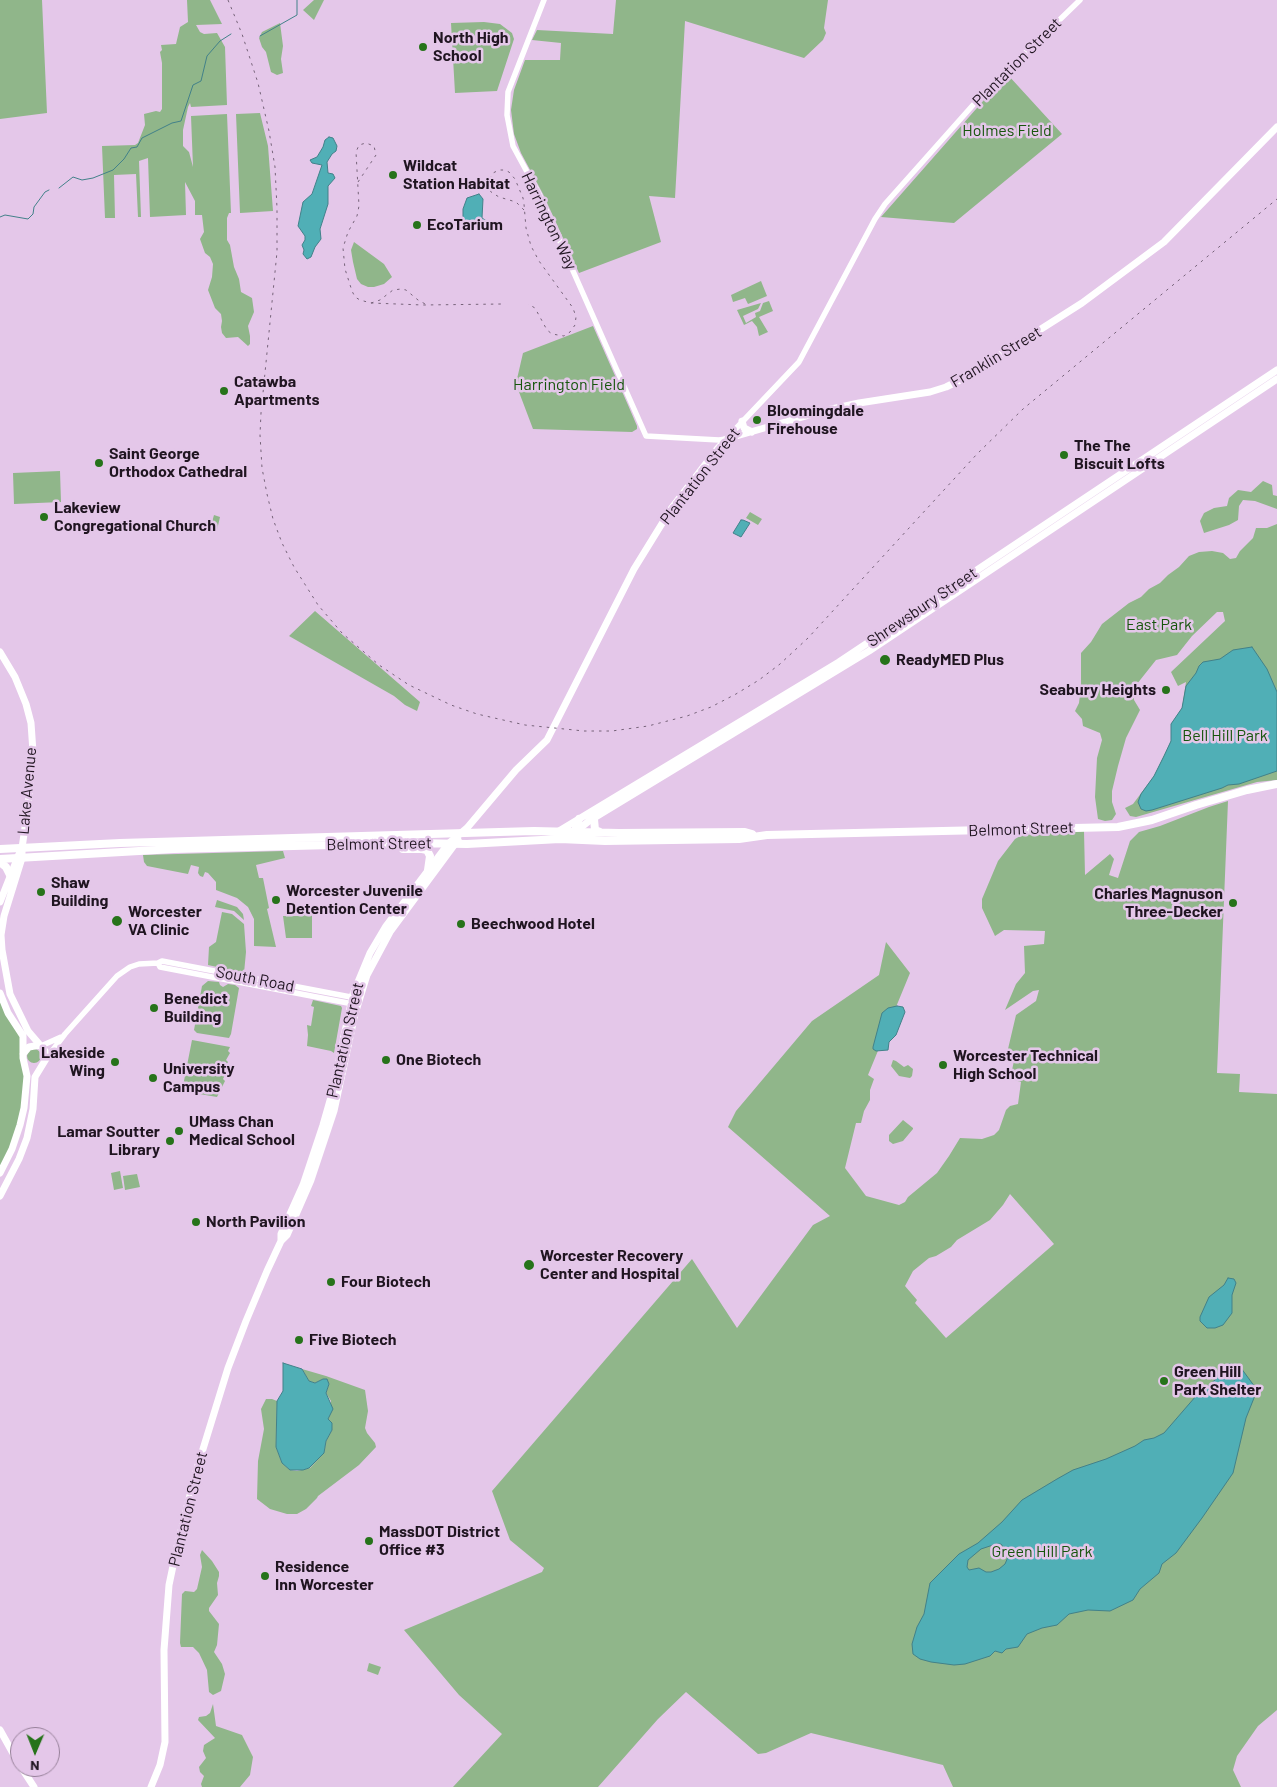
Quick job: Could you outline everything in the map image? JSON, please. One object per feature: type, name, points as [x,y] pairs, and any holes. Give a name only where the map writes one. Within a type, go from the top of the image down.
[{"type":"highway","name":"Belmont Street","points":[[0,849],[128,842],[461,833],[560,835],[580,840],[739,839],[758,835],[1118,827],[1152,820],[1257,787],[1277,784]]},
{"type":"highway","points":[[579,819],[576,832],[580,840]]},
{"type":"highway","points":[[594,819],[594,830],[602,833]]},
{"type":"highway","name":"Belmont Street","points":[[0,861],[20,858],[149,850],[452,844],[576,832],[745,832],[758,835]]},
{"type":"highway","points":[[347,846],[357,850],[425,849],[430,856],[428,870]]},
{"type":"highway","points":[[0,861],[10,875]]},
{"type":"main road","name":"Franklin Street","points":[[726,439],[859,403],[930,392],[964,378],[1082,303],[1164,242],[1277,128]]},
{"type":"main road","name":"Shrewsbury Street","points":[[560,835],[579,819],[839,662],[1277,370]]},
{"type":"main road","name":"Shrewsbury Street","points":[[576,832],[594,819],[876,646],[1277,379]]},
{"type":"main road","points":[[742,422],[747,431],[752,432]]},
{"type":"main road","name":"Plantation Street","points":[[151,1787],[162,1758],[165,1742],[164,1659],[170,1585],[177,1547],[195,1475],[228,1368],[281,1241],[281,1234],[303,1185],[327,1112],[362,971],[373,946],[428,870],[516,770],[539,749],[549,735],[628,581],[661,524],[691,481],[726,439]]},
{"type":"main road","name":"Lake Avenue","points":[[0,652],[12,670],[21,690],[28,711],[31,730],[32,770],[20,858]]},
{"type":"main road","name":"Plantation Street","points":[[355,1001],[388,934],[452,844]]},
{"type":"main road","points":[[0,902],[10,875],[20,858]]},
{"type":"main road","points":[[0,1196],[23,1149],[33,1109],[35,1076],[45,1061],[45,1051],[28,1031],[10,994],[1,943],[4,916],[20,858]]},
{"type":"main road","points":[[0,993],[8,1013],[23,1036],[27,1076],[24,1108],[14,1142],[0,1173]]},
{"type":"main road","points":[[24,1058],[29,1047],[40,1045]]},
{"type":"main road","points":[[24,1058],[33,1066],[45,1061]]},
{"type":"main road","points":[[0,1730],[10,1748]]},
{"type":"street","name":"Harrington Way","points":[[544,0],[509,88],[507,108],[510,138],[564,250],[646,436]]},
{"type":"street","name":"Plantation Street","points":[[726,439],[799,362],[875,219],[885,204],[980,97],[1080,0]]},
{"type":"street","name":"Franklin Street","points":[[646,436],[726,439]]},
{"type":"street","name":"South Road","points":[[45,1061],[65,1034],[121,973],[138,964],[162,961],[355,1001]]},
{"type":"street","name":"South Road","points":[[40,1045],[54,1042],[65,1034]]},
{"type":"street","points":[[24,1108],[33,1109]]},
{"type":"green space","points":[[0,0],[42,0],[47,113],[0,119]]},
{"type":"green space","points":[[187,0],[210,0],[222,24],[196,25],[200,32],[204,34],[217,33],[225,47],[227,105],[191,107],[190,103],[183,130],[183,146],[189,152],[193,167],[191,116],[227,114],[231,213],[229,213],[227,218],[227,240],[230,245],[241,292],[252,298],[254,312],[248,326],[250,344],[248,346],[238,337],[226,338],[222,333],[221,314],[215,308],[208,290],[213,264],[210,257],[205,253],[200,239],[204,232],[202,215],[195,215],[195,201],[185,182],[186,215],[150,217],[148,158],[139,161],[141,217],[138,217],[136,174],[114,175],[115,218],[105,218],[102,146],[135,145],[138,143],[145,125],[144,114],[160,112],[162,109],[161,45],[176,44],[180,27],[188,22]]},
{"type":"green space","points":[[314,0],[324,0],[314,20],[303,10]]},
{"type":"green space","points":[[616,0],[828,0],[824,28],[826,33],[823,40],[804,58],[685,21],[675,198],[649,196],[661,242],[579,273],[543,194],[521,153],[514,134],[511,110],[514,90],[525,60],[560,60],[561,43],[532,40],[537,30],[613,34]]},
{"type":"green space","points":[[484,22],[500,24],[512,33],[514,39],[497,91],[455,93],[451,23]]},
{"type":"green space","points":[[280,23],[283,46],[281,59],[283,73],[277,75],[271,72],[266,52],[259,38],[262,32]]},
{"type":"green space","name":"Holmes Field","points":[[1008,75],[1062,134],[954,223],[881,217],[991,92]]},
{"type":"green space","points":[[260,113],[268,146],[273,211],[240,213],[236,114]]},
{"type":"green space","points":[[354,242],[384,264],[392,277],[384,284],[374,287],[361,284],[357,279],[351,250]]},
{"type":"green space","points":[[761,281],[767,296],[748,304],[745,298],[733,302],[731,295]]},
{"type":"green space","points":[[769,301],[773,311],[759,317],[768,332],[759,336],[757,327],[752,321],[744,325],[737,310],[761,303],[758,309],[743,316],[746,323],[756,317],[755,313],[760,311],[763,303]]},
{"type":"green space","name":"Harrington Field","points":[[593,326],[637,429],[632,432],[533,429],[519,392],[517,379],[523,353]]},
{"type":"green space","points":[[60,471],[61,502],[14,504],[13,473]]},
{"type":"green space","points":[[1263,481],[1272,485],[1273,495],[1277,496],[1277,509],[1255,501],[1243,500],[1239,506],[1238,520],[1204,533],[1200,521],[1204,513],[1214,508],[1227,506],[1229,498],[1238,490],[1251,492]]},
{"type":"green space","points":[[750,512],[762,519],[758,525],[746,518]]},
{"type":"green space","points":[[214,515],[220,517],[217,530],[210,529]]},
{"type":"green space","name":"East Park","points":[[1277,524],[1277,780],[1257,782],[1136,817],[1130,816],[1125,808],[1133,804],[1154,776],[1171,741],[1171,724],[1182,708],[1186,682],[1178,686],[1171,672],[1225,621],[1223,612],[1217,612],[1192,636],[1177,655],[1156,660],[1133,689],[1134,700],[1140,710],[1126,738],[1112,791],[1112,802],[1116,814],[1112,820],[1098,819],[1095,797],[1097,758],[1102,740],[1100,733],[1083,726],[1082,719],[1075,711],[1079,703],[1081,685],[1081,653],[1091,642],[1102,624],[1129,603],[1160,583],[1189,556],[1199,552],[1212,551],[1223,553],[1230,559],[1236,558],[1253,538],[1256,528],[1267,528]]},
{"type":"green space","points":[[315,611],[420,702],[417,711],[289,636]]},
{"type":"green space","name":"Green Hill Park","points":[[1228,801],[1217,1073],[1240,1074],[1239,1092],[1277,1094],[1277,1710],[1258,1726],[1237,1756],[1233,1770],[1241,1787],[953,1787],[943,1765],[811,1733],[766,1753],[758,1754],[686,1692],[658,1719],[598,1787],[453,1787],[502,1734],[459,1695],[404,1630],[542,1572],[544,1568],[510,1540],[492,1491],[692,1259],[737,1328],[813,1225],[830,1216],[728,1127],[736,1111],[812,1021],[879,975],[886,942],[910,973],[868,1075],[874,1079],[870,1090],[870,1100],[864,1111],[861,1123],[856,1123],[845,1168],[866,1196],[899,1205],[905,1202],[908,1197],[937,1173],[960,1138],[982,1139],[994,1135],[999,1130],[1006,1110],[1010,1106],[1018,1104],[1021,1082],[1010,1079],[1016,1052],[1008,1049],[1016,1015],[1036,1001],[1039,990],[1033,991],[1005,1010],[1016,984],[1025,973],[1024,946],[1044,944],[1045,931],[1004,930],[995,936],[982,908],[982,899],[998,861],[1015,839],[1022,835],[1084,831],[1085,875],[1110,854],[1114,859],[1109,875],[1118,878],[1130,841],[1139,832]],"holes":[[[1010,1194],[1054,1244],[946,1338],[915,1303],[917,1300],[905,1286],[913,1271],[929,1258],[951,1247],[957,1240],[990,1220]]]},
{"type":"green space","points":[[283,851],[285,858],[256,865],[259,878],[263,878],[269,908],[267,909],[276,947],[254,946],[254,919],[248,907],[237,898],[216,890],[216,882],[208,873],[205,872],[203,877],[200,876],[198,873],[199,867],[191,865],[188,874],[147,866],[143,855]]},
{"type":"green space","points":[[217,900],[237,907],[243,914],[244,920],[234,911],[215,907]]},
{"type":"green space","points":[[222,912],[232,914],[244,924],[246,952],[244,973],[208,965],[209,947],[216,942]]},
{"type":"green space","points":[[301,913],[312,913],[312,938],[286,938],[283,916],[300,916]]},
{"type":"green space","points":[[208,981],[219,982],[223,987],[228,984],[239,988],[229,1038],[197,1033],[194,1030],[202,986]]},
{"type":"green space","points":[[0,993],[23,1036],[26,1068],[24,1108],[0,1173]]},
{"type":"green space","points":[[313,1000],[341,1006],[342,1008],[334,1053],[307,1046],[307,1025],[311,1026],[314,1007],[311,1006]]},
{"type":"green space","points":[[192,1040],[230,1047],[228,1051],[230,1053],[226,1060],[228,1062],[224,1069],[227,1071],[223,1079],[225,1081],[217,1097],[182,1091]]},
{"type":"green space","points":[[34,1049],[39,1051],[41,1056],[39,1061],[34,1063],[29,1061],[27,1056],[29,1051]]},
{"type":"green space","points":[[893,1060],[904,1067],[908,1065],[913,1069],[912,1076],[910,1078],[899,1076],[891,1066]]},
{"type":"green space","points":[[903,1120],[913,1129],[903,1141],[893,1144],[889,1141],[889,1135]]},
{"type":"green space","points":[[120,1171],[123,1188],[114,1190],[111,1173]]},
{"type":"green space","points":[[137,1174],[140,1187],[125,1190],[123,1176]]},
{"type":"green space","points":[[302,1369],[365,1390],[368,1411],[365,1428],[376,1447],[359,1465],[318,1496],[306,1509],[297,1514],[287,1514],[270,1509],[257,1499],[258,1461],[264,1429],[261,1409],[266,1399],[277,1401],[276,1447],[282,1463],[290,1470],[297,1471],[310,1468],[324,1453],[326,1441],[332,1430],[332,1423],[328,1419],[331,1401],[326,1393],[329,1384],[323,1379],[315,1383],[309,1381]]},
{"type":"green space","points":[[202,1550],[219,1572],[217,1583],[218,1595],[209,1611],[219,1624],[217,1645],[214,1652],[222,1664],[225,1674],[221,1691],[213,1695],[209,1692],[207,1670],[199,1653],[193,1647],[181,1647],[180,1643],[182,1594],[185,1591],[194,1592],[197,1589],[202,1567],[200,1555]]},
{"type":"green space","points":[[369,1663],[381,1667],[378,1675],[367,1671]]},
{"type":"green space","points":[[213,1704],[216,1726],[242,1735],[253,1757],[250,1775],[240,1787],[202,1787],[201,1784],[204,1776],[200,1772],[199,1767],[206,1758],[203,1751],[204,1745],[215,1738],[198,1720],[199,1717],[210,1713]]},
{"type":"shaded area","points":[[329,137],[333,138],[337,146],[336,151],[327,162],[328,173],[333,174],[335,178],[328,186],[328,204],[320,229],[321,239],[311,257],[307,259],[303,254],[302,245],[305,236],[298,226],[303,202],[312,194],[322,165],[312,163],[310,160],[317,157],[325,140]]},
{"type":"shaded area","points":[[479,194],[483,199],[482,218],[491,224],[499,224],[497,226],[485,226],[472,231],[467,229],[463,223],[463,209],[467,198]]},
{"type":"shaded area","points":[[741,520],[750,523],[741,537],[733,533]]},
{"type":"shaded area","name":"Bell Hill Park","points":[[1252,647],[1267,669],[1277,692],[1277,771],[1152,810],[1146,811],[1141,809],[1138,802],[1141,794],[1154,776],[1171,741],[1171,724],[1182,708],[1186,686],[1199,666],[1203,662],[1220,659],[1233,650]]},
{"type":"shaded area","points":[[903,1007],[905,1012],[896,1035],[889,1042],[888,1050],[876,1051],[873,1047],[882,1013],[888,1008]]},
{"type":"shaded area","points":[[1228,1278],[1234,1279],[1236,1283],[1232,1295],[1232,1313],[1223,1325],[1207,1328],[1200,1321],[1200,1317],[1209,1297],[1224,1285]]},
{"type":"shaded area","points":[[283,1363],[302,1369],[309,1381],[315,1383],[327,1379],[329,1384],[326,1393],[333,1409],[328,1419],[332,1423],[332,1430],[326,1441],[324,1453],[309,1468],[303,1470],[290,1470],[282,1463],[276,1447],[277,1401],[283,1391]]},
{"type":"shaded area","points":[[1229,1364],[1237,1365],[1255,1387],[1254,1398],[1246,1418],[1233,1473],[1176,1553],[1162,1564],[1159,1573],[1140,1589],[1133,1600],[1110,1611],[1088,1610],[1069,1614],[1057,1625],[1027,1634],[1018,1647],[1006,1649],[1002,1653],[995,1651],[990,1656],[965,1664],[954,1665],[931,1662],[920,1659],[913,1654],[912,1644],[917,1627],[924,1614],[930,1583],[959,1554],[978,1543],[1002,1522],[1022,1500],[1057,1479],[1073,1470],[1106,1459],[1144,1440],[1164,1433],[1196,1396],[1215,1380],[1222,1369]],"holes":[[[1001,1544],[1008,1557],[1005,1564],[999,1569],[991,1572],[986,1572],[979,1568],[969,1570],[967,1567],[968,1560],[981,1549]]]},
{"type":"waterway","points":[[260,36],[297,15],[297,0]]},
{"type":"waterway","points":[[59,188],[73,177],[82,180],[113,170],[124,159],[131,148],[137,147],[142,138],[172,123],[181,121],[193,85],[201,81],[207,56],[220,41],[231,34]]},
{"type":"waterway","points":[[0,217],[5,215],[28,219],[33,214],[34,207],[45,192],[49,190]]},
{"type":"railway","points":[[228,0],[242,34],[258,83],[275,167],[277,252],[260,435],[262,468],[267,494],[273,519],[282,543],[294,567],[318,605],[342,633],[379,665],[409,685],[451,705],[477,714],[525,725],[584,731],[612,731],[648,726],[687,716],[711,707],[759,680],[780,664],[808,638],[977,454],[1023,409],[1277,199]]},
{"type":"railway","points":[[358,182],[376,155],[374,146],[366,143],[359,145],[356,152],[359,206],[357,216],[348,232],[343,248],[345,269],[355,297],[371,303],[423,305],[502,304]]},
{"type":"railway","points":[[524,210],[516,202],[499,197],[491,192],[488,182],[493,173],[504,170],[509,172],[515,179],[523,198],[526,228],[531,246],[539,261],[573,308],[576,317],[575,325],[564,336],[552,334],[547,330],[535,308],[528,304]]},
{"type":"railway","points":[[371,303],[380,300],[393,290],[401,289],[406,290],[427,305]]},
{"type":"place","name":"North High School","points":[[423,47]]},
{"type":"place","name":"Wildcat Station Habitat","points":[[393,175]]},
{"type":"place","name":"EcoTarium","points":[[417,225]]},
{"type":"place","name":"Catawba Apartments","points":[[224,391]]},
{"type":"place","name":"Bloomingdale Firehouse","points":[[757,420]]},
{"type":"place","name":"The The Biscuit Lofts","points":[[1064,455]]},
{"type":"place","name":"Saint George Orthodox Cathedral","points":[[99,463]]},
{"type":"place","name":"Lakeview Congregational Church","points":[[44,517]]},
{"type":"place","name":"ReadyMED Plus","points":[[885,660]]},
{"type":"place","name":"Seabury Heights","points":[[1166,690]]},
{"type":"place","name":"Shaw Building","points":[[41,892]]},
{"type":"place","name":"Worcester Juvenile Detention Center","points":[[276,900]]},
{"type":"place","name":"Charles Magnuson Three-Decker","points":[[1233,903]]},
{"type":"place","name":"Worcester VA Clinic","points":[[117,921]]},
{"type":"place","name":"Beechwood Hotel","points":[[461,924]]},
{"type":"place","name":"Benedict Building","points":[[154,1008]]},
{"type":"place","name":"One Biotech","points":[[386,1060]]},
{"type":"place","name":"Lakeside Wing","points":[[115,1062]]},
{"type":"place","name":"Worcester Technical High School","points":[[943,1065]]},
{"type":"place","name":"University Campus","points":[[153,1078]]},
{"type":"place","name":"UMass Chan Medical School","points":[[179,1131]]},
{"type":"place","name":"Lamar Soutter Library","points":[[170,1141]]},
{"type":"place","name":"North Pavilion","points":[[196,1222]]},
{"type":"place","name":"Worcester Recovery Center and Hospital","points":[[529,1265]]},
{"type":"place","name":"Four Biotech","points":[[331,1282]]},
{"type":"place","name":"Five Biotech","points":[[299,1340]]},
{"type":"place","name":"Green Hill Park Shelter","points":[[1164,1381]]},
{"type":"place","name":"MassDOT District Office #3","points":[[369,1541]]},
{"type":"place","name":"Residence Inn Worcester","points":[[265,1576]]}]
